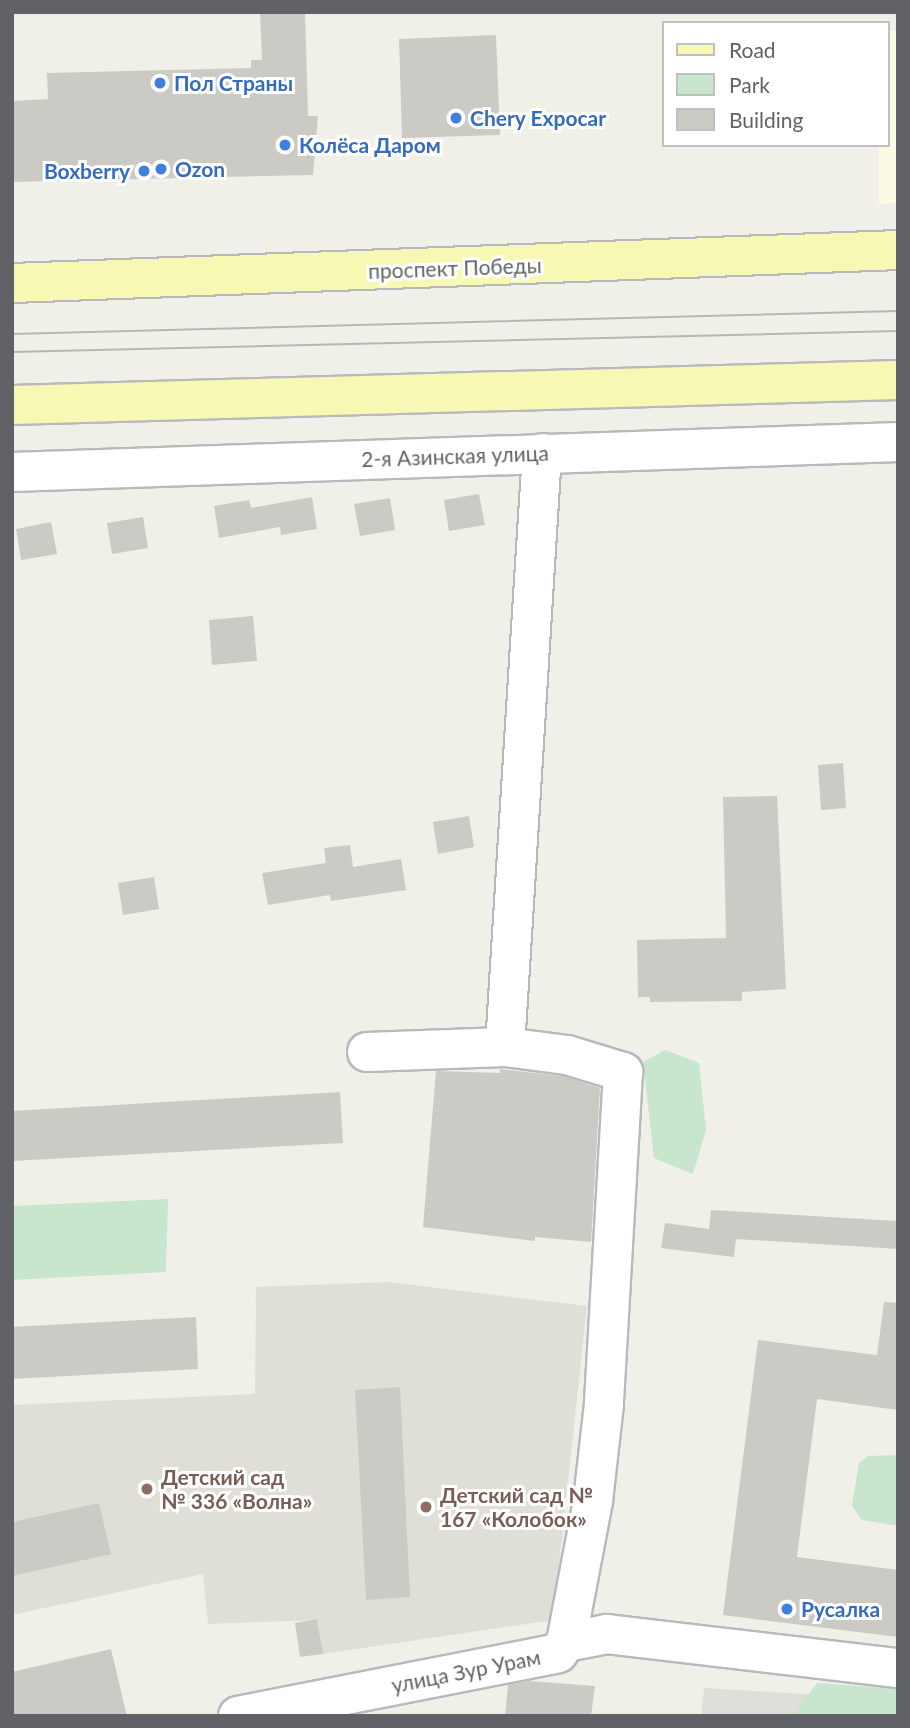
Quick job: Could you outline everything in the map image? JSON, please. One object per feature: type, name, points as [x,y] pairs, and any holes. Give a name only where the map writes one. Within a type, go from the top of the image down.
[{"type":"main road","name":"проспект Победы","points":[[12,283],[898,250]]},
{"type":"main road","points":[[12,405],[898,380]]},
{"type":"street","name":"2-я Азинская улица","points":[[12,472],[898,442]]},
{"type":"street","points":[[496,1047],[542,453]]},
{"type":"street","points":[[367,1052],[496,1047],[567,1055],[623,1072],[604,1404],[593,1501],[566,1642]]},
{"type":"street","name":"улица Зур Урам","points":[[238,1716],[558,1653],[566,1642],[621,1634],[898,1668]]},
{"type":"shaded area","points":[[889,31],[898,31],[898,203],[879,204],[879,147],[889,147]]},
{"type":"shaded area","name":"Детский сад № 167 «Колобок»","points":[[389,1282],[587,1306],[553,1620],[323,1654],[317,1620],[208,1624],[203,1574],[12,1615],[12,1405],[255,1394],[256,1287]]},
{"type":"shaded area","points":[[704,1688],[890,1699],[888,1716],[701,1716]]},
{"type":"green space","points":[[665,1050],[699,1063],[706,1130],[693,1174],[654,1158],[643,1062]]},
{"type":"green space","points":[[168,1199],[166,1272],[12,1280],[12,1206]]},
{"type":"green space","points":[[898,1455],[898,1526],[862,1520],[852,1506],[859,1463],[868,1456]]},
{"type":"green space","points":[[817,1683],[898,1689],[898,1716],[792,1716]]},
{"type":"building","points":[[260,12],[305,12],[308,116],[318,116],[313,175],[12,182],[12,101],[48,99],[47,73],[251,68],[251,60],[262,60]]},
{"type":"building","points":[[496,35],[500,135],[402,138],[399,39]]},
{"type":"building","points":[[479,494],[485,525],[449,531],[444,500]]},
{"type":"building","points":[[312,497],[317,529],[281,535],[280,527],[219,538],[214,506],[249,500],[251,508]]},
{"type":"building","points":[[390,498],[395,530],[360,536],[354,504]]},
{"type":"building","points":[[143,517],[148,548],[112,554],[107,523]]},
{"type":"building","points":[[51,522],[57,554],[21,560],[16,529]]},
{"type":"building","points":[[253,616],[257,661],[212,665],[209,620]]},
{"type":"building","points":[[843,763],[846,808],[821,810],[818,765]]},
{"type":"building","points":[[777,796],[786,989],[742,992],[742,1001],[650,1002],[650,997],[638,997],[637,940],[726,938],[723,797]]},
{"type":"building","points":[[469,816],[474,847],[438,854],[433,822]]},
{"type":"building","points":[[350,845],[353,867],[401,859],[406,890],[331,901],[330,895],[268,905],[262,873],[326,863],[324,848]]},
{"type":"building","points":[[154,877],[159,909],[123,915],[118,883]]},
{"type":"building","points":[[500,1069],[562,1076],[600,1088],[591,1242],[535,1237],[535,1241],[423,1227],[436,1071],[500,1073]]},
{"type":"building","points":[[340,1092],[343,1143],[12,1161],[12,1111]]},
{"type":"building","points":[[711,1210],[898,1221],[898,1249],[736,1239],[734,1257],[661,1248],[665,1223],[709,1229]]},
{"type":"building","points":[[884,1302],[898,1303],[898,1410],[817,1399],[797,1557],[898,1570],[898,1637],[723,1615],[758,1340],[877,1355]]},
{"type":"building","points":[[196,1317],[198,1369],[12,1379],[12,1327]]},
{"type":"building","points":[[400,1387],[410,1597],[366,1600],[355,1390]]},
{"type":"building","points":[[99,1503],[111,1554],[12,1576],[12,1522]]},
{"type":"building","points":[[317,1619],[323,1654],[300,1657],[295,1623]]},
{"type":"building","points":[[111,1649],[127,1716],[12,1716],[12,1672]]},
{"type":"building","points":[[529,1681],[595,1686],[591,1716],[505,1716],[508,1685]]},
{"type":"tram line","points":[[12,334],[898,311]]},
{"type":"tram line","points":[[12,352],[898,331]]},
{"type":"place","name":"Пол Страны","points":[[160,83]]},
{"type":"place","name":"Chery Expocar","points":[[456,118]]},
{"type":"place","name":"Колёса Даром","points":[[285,145]]},
{"type":"place","name":"Ozon","points":[[161,169]]},
{"type":"place","name":"Boxberry","points":[[144,171]]},
{"type":"place","name":"Детский сад № 336 «Волна»","points":[[147,1489]]},
{"type":"place","name":"Детский сад № 167 «Колобок»","points":[[426,1507]]},
{"type":"place","name":"Русалка","points":[[787,1609]]}]
